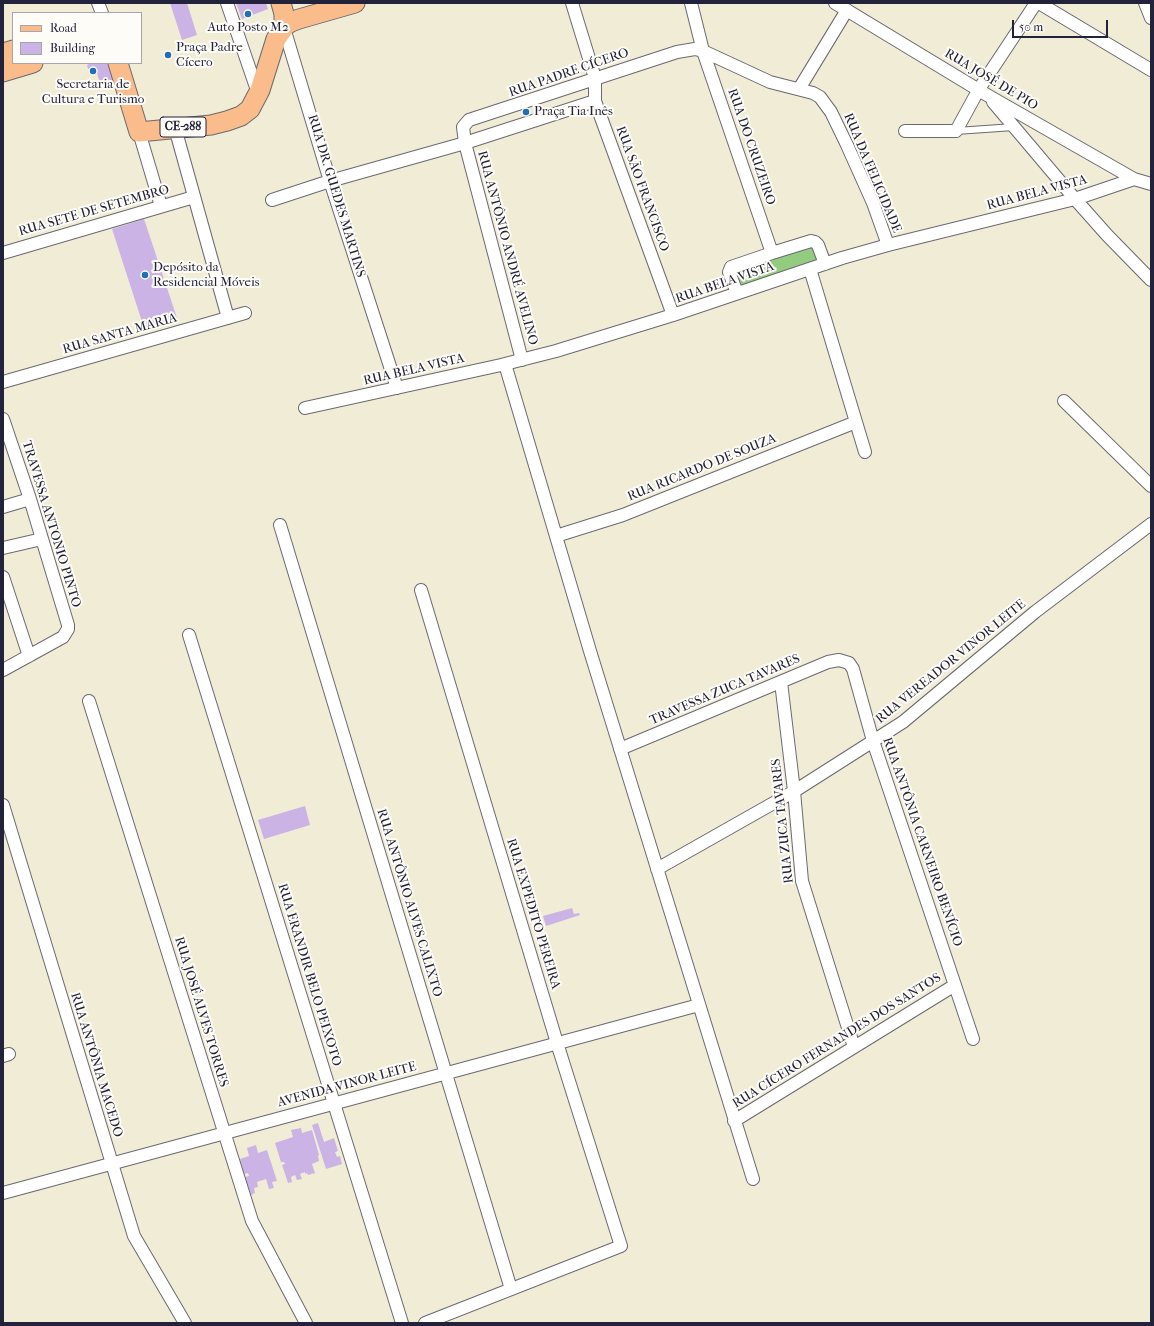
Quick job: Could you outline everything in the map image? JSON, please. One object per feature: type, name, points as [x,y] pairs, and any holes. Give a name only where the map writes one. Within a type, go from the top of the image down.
[{"type":"main road","name":"RUA DR. GUEDES MARTINS","points":[[282,3],[284,28]]},
{"type":"main road","name":"CE-288","points":[[139,132],[212,125],[246,114],[258,93],[273,45],[284,28],[294,20],[355,3]]},
{"type":"main road","points":[[3,72],[30,64]]},
{"type":"main road","points":[[118,64],[139,132]]},
{"type":"street","points":[[227,3],[258,93]]},
{"type":"street","name":"RUA SÃO FRANCISCO","points":[[572,3],[595,78],[596,101],[673,315]]},
{"type":"street","name":"RUA DO CRUZEIRO","points":[[691,3],[703,51],[772,253]]},
{"type":"street","name":"RUA JOSÉ DE PIO","points":[[836,3],[983,92],[1134,179]]},
{"type":"street","points":[[905,131],[956,131],[983,92],[1038,3],[1151,70]]},
{"type":"street","points":[[1145,3],[1151,18]]},
{"type":"street","points":[[799,89],[847,10]]},
{"type":"street","name":"RUA DR. GUEDES MARTINS","points":[[284,28],[330,180],[397,388]]},
{"type":"street","name":"RUA PADRE CÍCERO","points":[[464,143],[462,130],[469,120],[677,52],[695,49],[703,51]]},
{"type":"street","name":"RUA DA FELICIDADE","points":[[703,51],[770,82],[813,93],[820,97],[831,112],[873,203],[888,246]]},
{"type":"street","points":[[983,92],[1107,235],[1151,280]]},
{"type":"street","points":[[272,200],[330,180],[464,143],[596,101]]},
{"type":"street","points":[[175,128],[228,318]]},
{"type":"street","points":[[139,132],[161,206]]},
{"type":"street","name":"RUA ANTÔNIO ANDRÉ AVELINO","points":[[464,143],[522,360]]},
{"type":"street","points":[[1134,179],[1151,184]]},
{"type":"street","name":"RUA BELA VISTA","points":[[305,408],[505,364],[556,351],[673,315],[825,264],[888,246],[1075,199],[1134,179]]},
{"type":"street","name":"RUA SETE DE SETEMBRO","points":[[3,253],[194,197]]},
{"type":"street","points":[[737,293],[729,272],[731,267],[772,253],[811,241],[818,245],[825,264]]},
{"type":"street","points":[[810,269],[866,452]]},
{"type":"street","name":"RUA SANTA MARIA","points":[[3,382],[246,313]]},
{"type":"street","points":[[505,364],[620,749],[752,1180]]},
{"type":"street","points":[[1064,401],[1151,486]]},
{"type":"street","name":"TRAVESSA ANTONIO PINTO","points":[[3,418],[30,499],[68,625],[68,629],[63,637],[29,656]]},
{"type":"street","name":"RUA RICARDO DE SOUZA","points":[[556,536],[624,515],[856,422]]},
{"type":"street","points":[[3,507],[30,499]]},
{"type":"street","name":"RUA VEREADOR VINOR LEITE","points":[[657,869],[794,791],[903,722],[1035,612],[1151,524]]},
{"type":"street","name":"RUA ANTÔNIO ALVES CALIXTO","points":[[280,525],[511,1289]]},
{"type":"street","points":[[3,548],[42,539]]},
{"type":"street","points":[[3,577],[29,656],[3,670]]},
{"type":"street","name":"RUA EXPEDITO PEREIRA","points":[[420,590],[557,1043],[621,1246],[511,1289]]},
{"type":"street","name":"RUA ERANDIR BELO PEIXOTO","points":[[189,635],[402,1323]]},
{"type":"street","name":"RUA ANTÔNIA CARNEIRO BENÍCIO","points":[[841,660],[848,663],[853,669],[873,740],[973,1039]]},
{"type":"street","name":"TRAVESSA ZUCA TAVARES","points":[[620,749],[828,662],[841,660]]},
{"type":"street","name":"RUA ZUCA TAVARES","points":[[782,682],[802,881],[854,1047]]},
{"type":"street","name":"RUA JOSÉ ALVES TORRES","points":[[89,701],[252,1221],[306,1323]]},
{"type":"street","name":"RUA ANTÔNIA MACEDO","points":[[3,806],[134,1236],[185,1323]]},
{"type":"street","name":"RUA CÍCERO FERNANDES DOS SANTOS","points":[[734,1121],[955,985]]},
{"type":"street","name":"AVENIDA VINOR LEITE","points":[[3,1193],[699,1005]]},
{"type":"street","points":[[426,1323],[511,1289]]},
{"type":"lane","points":[[956,131],[1014,127]]},
{"type":"green space","points":[[812,246],[819,260],[741,289],[735,271]]},
{"type":"building","points":[[170,3],[187,3],[197,35],[182,40]]},
{"type":"building","name":"Auto Posto M2","points":[[236,3],[266,3],[268,9],[242,19]]},
{"type":"building","points":[[110,64],[115,79],[100,84],[97,73],[92,74],[91,69],[88,69],[87,65]]},
{"type":"building","name":"Depósito da Residencial Móveis","points":[[144,219],[178,321],[145,331],[112,229]]},
{"type":"building","points":[[305,806],[310,825],[264,839],[258,820]]},
{"type":"building","points":[[572,908],[574,914],[579,913],[580,915],[546,926],[543,916]]},
{"type":"building","points":[[318,1123],[324,1142],[334,1138],[338,1151],[335,1152],[337,1157],[340,1156],[342,1164],[326,1169],[312,1125]]},
{"type":"building","points":[[301,1128],[302,1133],[312,1130],[319,1155],[319,1161],[312,1164],[315,1173],[308,1175],[307,1173],[305,1174],[305,1172],[300,1174],[302,1179],[297,1180],[295,1175],[291,1177],[292,1182],[288,1183],[282,1165],[285,1164],[284,1162],[281,1162],[275,1143],[293,1137],[291,1130]]},
{"type":"building","points":[[256,1145],[258,1153],[267,1150],[277,1181],[272,1182],[274,1188],[269,1189],[266,1179],[257,1182],[258,1187],[254,1188],[255,1193],[251,1195],[245,1177],[249,1176],[248,1173],[244,1174],[240,1159],[249,1156],[247,1148]]},
{"type":"place","name":"Auto Posto M2","points":[[248,14]]},
{"type":"place","name":"Praça Padre Cícero","points":[[168,55]]},
{"type":"place","name":"Secretaria de Cultura e Turismo","points":[[93,71]]},
{"type":"place","name":"Praça Tia Inês","points":[[526,112]]},
{"type":"place","name":"Depósito da Residencial Móveis","points":[[145,275]]}]
